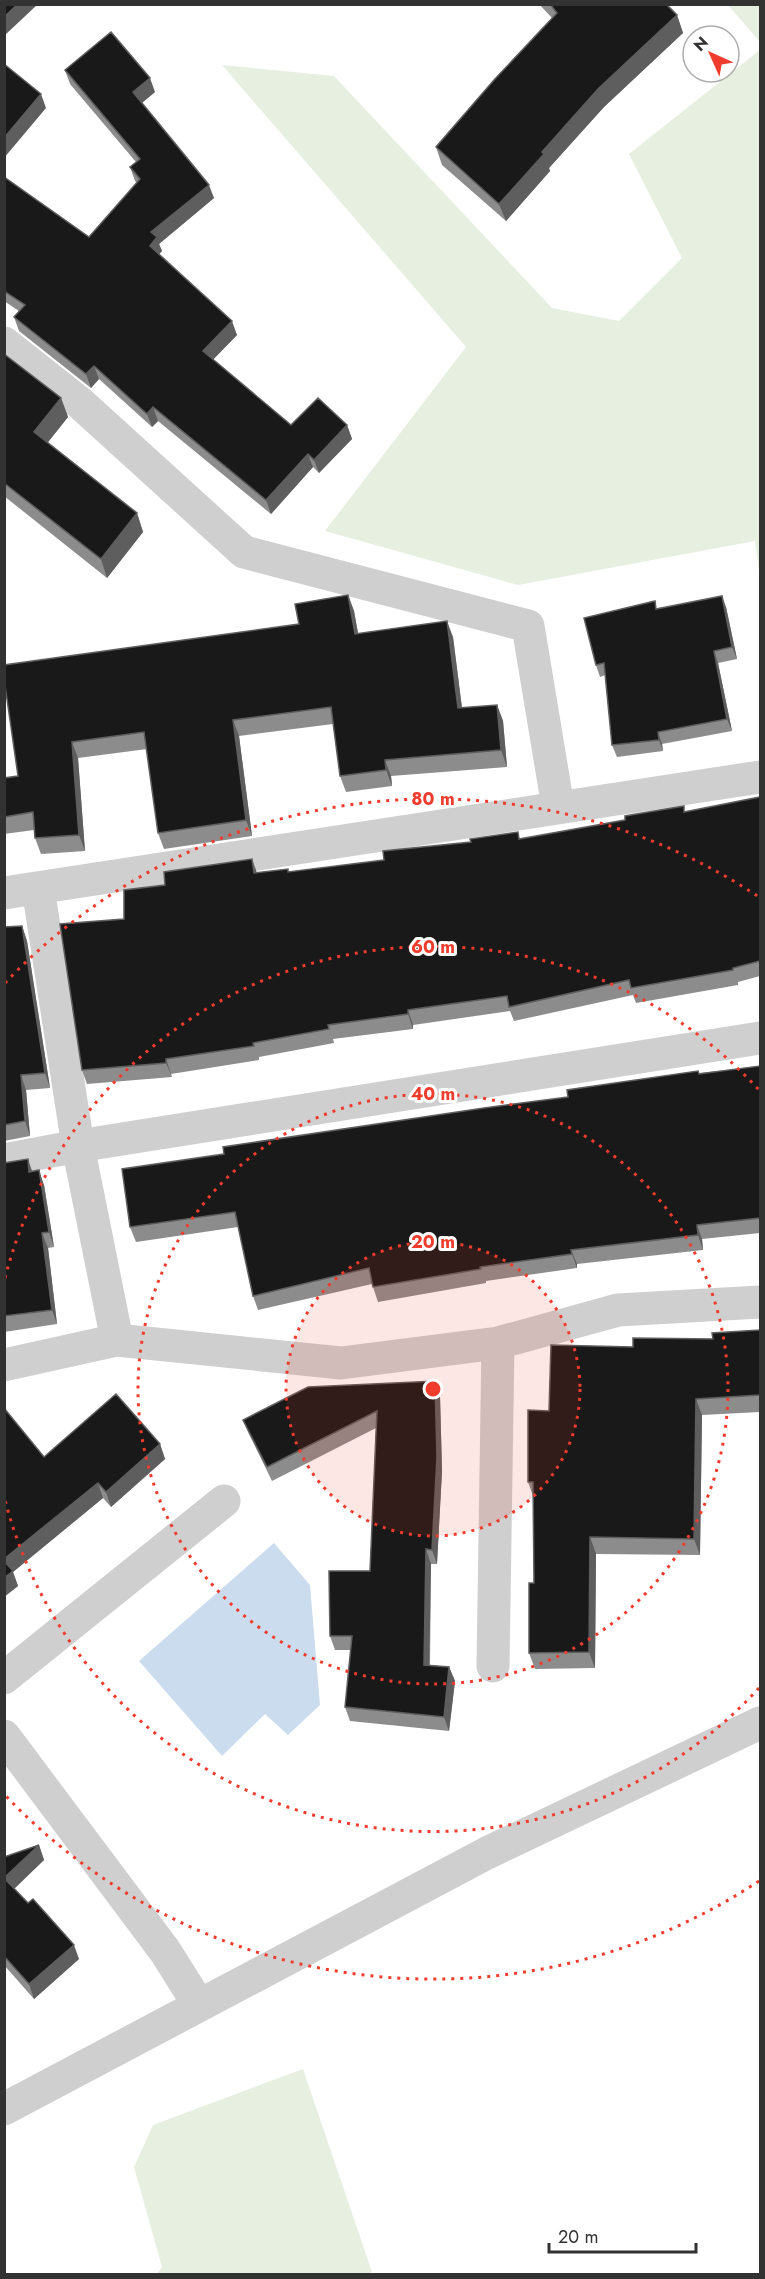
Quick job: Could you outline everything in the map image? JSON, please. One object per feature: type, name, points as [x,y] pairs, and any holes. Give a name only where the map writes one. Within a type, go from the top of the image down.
[{"type":"street","points":[[4,343],[80,403],[244,552],[528,627],[558,807]]},
{"type":"street","points":[[4,893],[760,777]]},
{"type":"street","points":[[39,888],[78,1146],[117,1340]]},
{"type":"street","points":[[4,1160],[78,1146],[760,1038]]},
{"type":"street","points":[[4,1365],[117,1340],[341,1362],[498,1343],[618,1310],[760,1302]]},
{"type":"street","points":[[494,1666],[498,1343]]},
{"type":"street","points":[[4,1678],[224,1501]]},
{"type":"street","points":[[4,2109],[488,1853],[760,1723]]},
{"type":"street","points":[[4,1736],[165,1951],[199,2005]]},
{"type":"green space","points":[[728,5],[760,5],[760,42]]},
{"type":"green space","points":[[760,50],[760,577],[755,541],[518,585],[325,531],[466,347],[222,65],[334,76],[552,308],[619,321],[682,258],[629,154],[717,84],[741,84],[741,65]]},
{"type":"green space","points":[[303,2069],[372,2272],[368,2274],[157,2274],[162,2267],[134,2167],[153,2125]]},
{"type":"water","points":[[274,1543],[310,1585],[320,1705],[288,1735],[265,1714],[222,1756],[139,1661]]},
{"type":"building","points":[[4,4],[18,4],[4,17]]},
{"type":"building","points":[[550,4],[666,4],[677,15],[598,89],[499,204],[436,147],[494,80],[557,13]]},
{"type":"building","points":[[111,32],[150,78],[133,92],[209,185],[151,232],[157,237],[150,246],[232,321],[203,351],[291,425],[318,398],[347,425],[314,460],[308,454],[266,500],[153,407],[147,414],[94,366],[86,374],[14,317],[25,305],[4,291],[4,177],[89,237],[140,179],[130,167],[140,159],[65,70]]},
{"type":"building","points":[[4,64],[41,94],[4,138]]},
{"type":"building","points":[[4,354],[61,398],[34,432],[137,513],[101,559],[4,483]]},
{"type":"building","points":[[348,595],[355,634],[447,621],[458,708],[497,705],[501,750],[385,760],[386,770],[340,776],[331,707],[233,720],[246,820],[158,833],[144,732],[72,742],[79,835],[35,838],[33,812],[4,817],[4,778],[18,776],[4,665],[299,624],[295,604]]},
{"type":"building","points":[[722,596],[732,647],[714,651],[727,719],[658,732],[659,740],[612,745],[604,663],[596,665],[584,618],[655,601],[656,609]]},
{"type":"building","points":[[760,797],[760,961],[733,968],[733,970],[631,988],[629,980],[509,1007],[507,996],[408,1010],[408,1014],[328,1025],[329,1029],[253,1043],[254,1046],[166,1059],[166,1063],[82,1070],[60,924],[124,919],[124,890],[165,885],[164,872],[252,859],[254,873],[288,869],[288,872],[384,860],[383,851],[471,842],[470,839],[518,832],[519,839],[625,820],[625,816],[684,806],[684,812]]},
{"type":"building","points":[[22,926],[45,1073],[21,1075],[25,1121],[4,1125],[4,927]]},
{"type":"building","points":[[760,1066],[760,1218],[697,1225],[698,1235],[571,1250],[572,1254],[480,1267],[481,1269],[373,1287],[369,1268],[253,1296],[235,1212],[130,1227],[122,1169],[224,1154],[223,1147],[568,1097],[567,1090],[698,1071],[699,1074]]},
{"type":"building","points":[[28,1159],[29,1172],[39,1170],[49,1232],[42,1233],[52,1310],[4,1316],[4,1163]]},
{"type":"building","points":[[760,1330],[760,1395],[696,1399],[694,1539],[590,1537],[589,1652],[529,1653],[529,1583],[534,1583],[533,1482],[528,1482],[528,1410],[549,1411],[551,1345],[633,1347],[633,1338],[713,1339],[712,1333]]},
{"type":"building","points":[[437,1381],[435,1382],[437,1457],[432,1550],[426,1549],[424,1665],[449,1667],[444,1717],[345,1707],[352,1636],[330,1636],[329,1571],[370,1571],[377,1411],[267,1467],[243,1420],[308,1387]]},
{"type":"building","points":[[116,1394],[160,1444],[106,1492],[98,1483],[4,1559],[4,1408],[44,1457]]},
{"type":"building","points":[[4,1561],[13,1571],[4,1578]]},
{"type":"building","points":[[39,1845],[4,1878],[4,1857]]},
{"type":"building","points":[[4,1878],[28,1903],[33,1899],[74,1945],[29,1984],[4,1956]]}]
